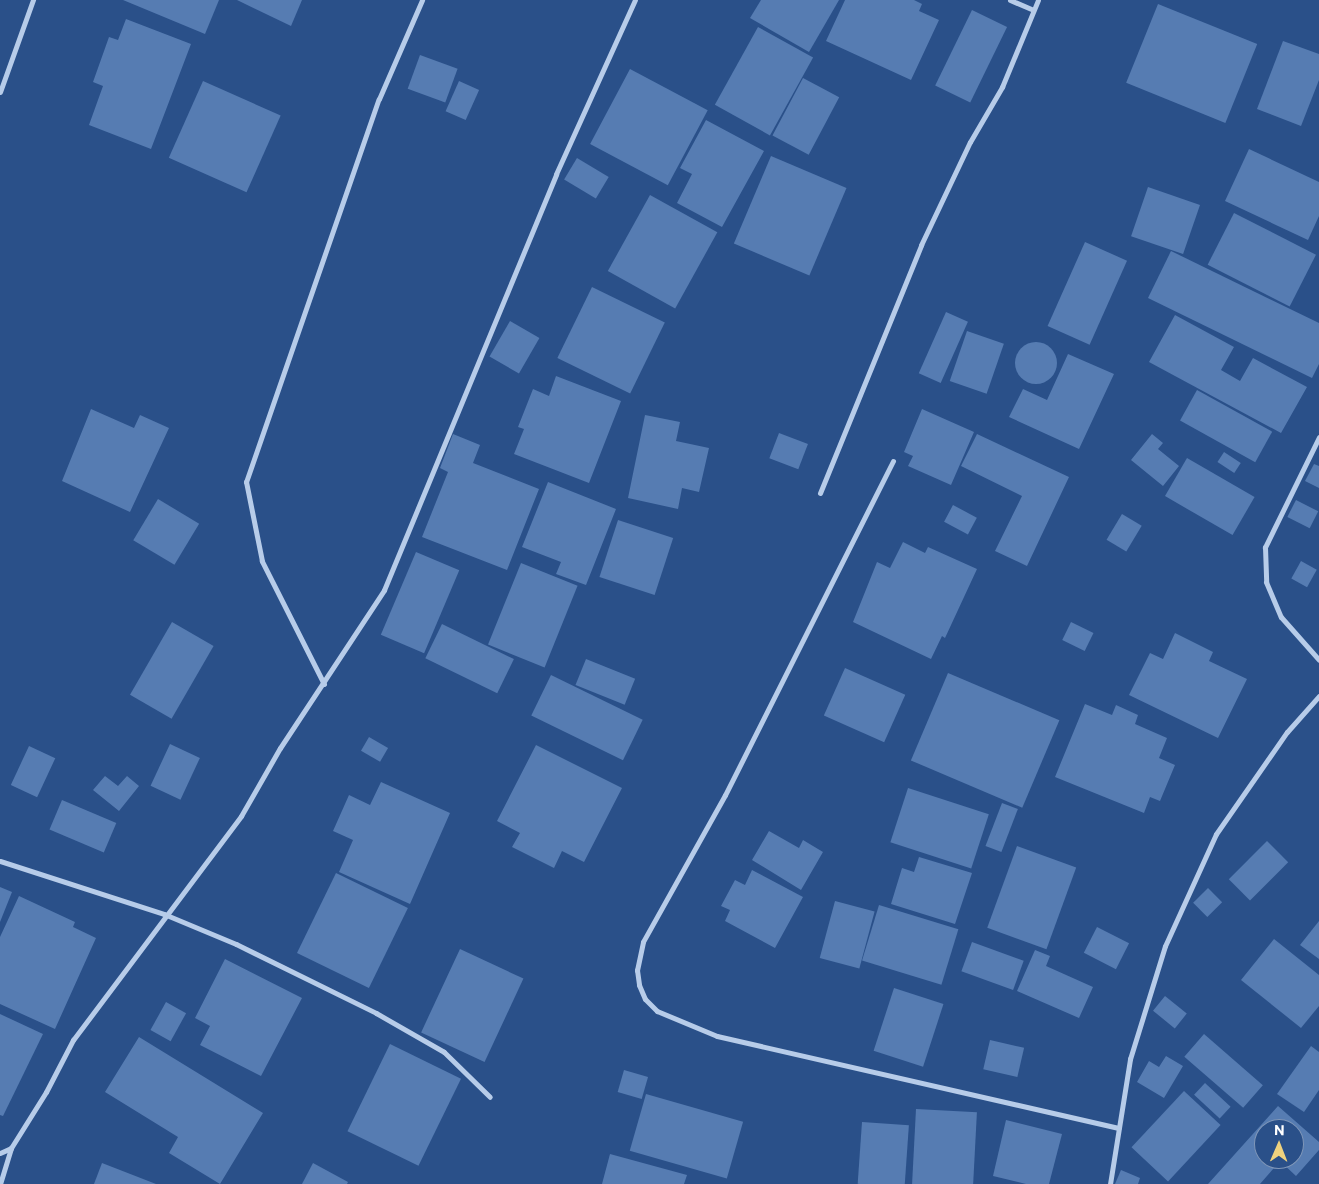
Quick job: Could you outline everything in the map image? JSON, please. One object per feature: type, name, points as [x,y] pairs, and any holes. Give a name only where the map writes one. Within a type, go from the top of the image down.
[{"type":"street","points":[[0,92],[33,0]]},
{"type":"street","points":[[324,684],[262,561],[246,482],[379,99],[422,0]]},
{"type":"street","points":[[0,1184],[11,1148],[46,1092],[73,1040],[164,914],[192,882],[241,816],[280,748],[324,684],[384,590],[556,174],[635,0]]},
{"type":"street","points":[[1010,0],[1033,10]]},
{"type":"street","points":[[820,494],[922,245],[970,142],[1002,87],[1038,0]]},
{"type":"street","points":[[1319,437],[1265,548],[1266,582],[1281,617],[1319,660]]},
{"type":"street","points":[[893,461],[725,795],[643,942],[638,956],[639,985],[645,999],[657,1011],[717,1036],[1119,1128]]},
{"type":"street","points":[[1110,1184],[1130,1059],[1165,946],[1212,843],[1287,732],[1319,696]]},
{"type":"street","points":[[0,861],[164,914],[236,944],[376,1013],[444,1052],[490,1097]]},
{"type":"street","points":[[0,1153],[11,1148]]},
{"type":"building","points":[[123,0],[219,0],[205,34]]},
{"type":"building","points":[[237,0],[302,0],[291,26]]},
{"type":"building","points":[[761,0],[839,0],[809,52],[750,18]]},
{"type":"building","points":[[845,0],[914,0],[922,4],[919,11],[939,20],[911,80],[826,41]]},
{"type":"building","points":[[1158,4],[1257,44],[1225,123],[1126,83]]},
{"type":"building","points":[[972,10],[1007,27],[970,103],[935,85]]},
{"type":"building","points":[[126,19],[191,44],[151,149],[89,125],[103,86],[93,82],[109,37],[118,40]]},
{"type":"building","points":[[758,27],[813,58],[770,135],[715,105]]},
{"type":"building","points":[[1283,41],[1319,54],[1319,80],[1301,126],[1257,109]]},
{"type":"building","points":[[420,55],[458,69],[445,103],[408,89]]},
{"type":"building","points":[[630,69],[708,110],[668,185],[590,144]]},
{"type":"building","points":[[803,78],[839,97],[809,155],[772,135]]},
{"type":"building","points":[[203,81],[281,116],[246,192],[169,158]]},
{"type":"building","points":[[459,81],[479,90],[466,120],[446,111]]},
{"type":"building","points":[[706,120],[764,151],[722,227],[677,203],[692,174],[680,168]]},
{"type":"building","points":[[1249,149],[1319,182],[1319,216],[1308,240],[1225,201]]},
{"type":"building","points":[[771,156],[846,188],[809,275],[734,243]]},
{"type":"building","points":[[577,158],[609,177],[596,198],[564,179]]},
{"type":"building","points":[[1148,187],[1200,205],[1183,254],[1131,236]]},
{"type":"building","points":[[650,195],[717,232],[675,308],[608,271]]},
{"type":"building","points":[[1234,213],[1316,255],[1290,306],[1208,265]]},
{"type":"building","points":[[1085,242],[1127,261],[1090,345],[1048,326]]},
{"type":"building","points":[[1171,251],[1319,323],[1319,364],[1312,378],[1148,298]]},
{"type":"building","points":[[592,287],[665,323],[630,394],[557,358]]},
{"type":"building","points":[[946,312],[968,322],[941,383],[919,373]]},
{"type":"building","points":[[1175,315],[1234,347],[1221,370],[1240,381],[1253,358],[1307,387],[1281,433],[1149,362]]},
{"type":"building","points":[[510,321],[539,338],[519,374],[490,357]]},
{"type":"building","points":[[967,331],[1004,344],[987,394],[950,381]]},
{"type":"building","points":[[1040,342],[1048,345],[1054,351],[1057,363],[1054,375],[1048,381],[1032,384],[1024,381],[1018,375],[1015,359],[1018,351],[1024,345]]},
{"type":"building","points":[[1068,354],[1114,374],[1079,449],[1009,417],[1023,389],[1047,400]]},
{"type":"building","points":[[556,376],[621,401],[589,483],[514,454],[524,429],[518,427],[533,389],[549,396]]},
{"type":"building","points":[[1197,390],[1272,432],[1255,462],[1180,421]]},
{"type":"building","points":[[91,409],[134,428],[140,415],[169,428],[130,512],[62,481]]},
{"type":"building","points":[[922,409],[974,432],[951,485],[908,466],[913,456],[904,452]]},
{"type":"building","points":[[645,415],[680,422],[676,441],[709,448],[699,492],[682,488],[678,509],[628,498]]},
{"type":"building","points":[[779,433],[808,444],[798,469],[769,458]]},
{"type":"building","points":[[453,434],[480,445],[473,463],[539,489],[507,570],[422,537],[448,472],[440,468]]},
{"type":"building","points":[[977,434],[1069,477],[1027,566],[995,551],[1022,496],[961,466]]},
{"type":"building","points":[[1152,434],[1163,443],[1158,449],[1179,466],[1163,486],[1131,460]]},
{"type":"building","points":[[1224,452],[1241,463],[1234,473],[1217,462]]},
{"type":"building","points":[[1187,458],[1255,497],[1233,535],[1165,496]]},
{"type":"building","points":[[1314,464],[1319,466],[1319,488],[1305,481]]},
{"type":"building","points":[[548,482],[616,509],[586,585],[556,574],[561,562],[522,547]]},
{"type":"building","points":[[158,499],[199,524],[174,565],[133,540]]},
{"type":"building","points":[[1296,500],[1318,511],[1310,528],[1287,517]]},
{"type":"building","points":[[953,505],[977,518],[968,534],[944,522]]},
{"type":"building","points":[[1122,514],[1142,526],[1126,552],[1107,540]]},
{"type":"building","points":[[618,520],[673,538],[655,595],[599,577]]},
{"type":"building","points":[[903,542],[925,553],[928,547],[977,569],[945,638],[942,636],[931,659],[853,622],[877,562],[890,568]]},
{"type":"building","points":[[416,552],[459,570],[424,653],[381,635]]},
{"type":"building","points":[[1301,561],[1317,570],[1307,587],[1291,578]]},
{"type":"building","points":[[521,563],[578,586],[545,667],[488,645]]},
{"type":"building","points":[[172,622],[214,646],[172,719],[130,695]]},
{"type":"building","points":[[1071,622],[1093,633],[1085,651],[1062,640]]},
{"type":"building","points":[[442,624],[514,659],[497,693],[425,658]]},
{"type":"building","points":[[1175,633],[1213,652],[1209,661],[1247,679],[1218,738],[1129,695],[1150,653],[1163,659]]},
{"type":"building","points":[[586,659],[635,679],[625,705],[576,685]]},
{"type":"building","points":[[845,668],[905,695],[884,742],[824,716]]},
{"type":"building","points":[[948,673],[1059,720],[1022,808],[911,760]]},
{"type":"building","points":[[551,675],[643,720],[623,760],[531,715]]},
{"type":"building","points":[[1085,704],[1112,715],[1116,705],[1138,715],[1135,724],[1167,738],[1159,758],[1175,765],[1160,801],[1150,797],[1144,813],[1055,777]]},
{"type":"building","points":[[369,737],[388,748],[380,762],[361,751]]},
{"type":"building","points":[[170,744],[200,758],[180,800],[151,786]]},
{"type":"building","points":[[536,745],[622,788],[584,862],[562,851],[554,868],[512,847],[520,833],[497,821]]},
{"type":"building","points":[[29,746],[55,758],[37,797],[11,785]]},
{"type":"building","points":[[105,776],[118,786],[127,776],[139,786],[119,811],[93,790]]},
{"type":"building","points":[[381,782],[450,813],[410,904],[339,872],[353,840],[333,831],[349,795],[370,805]]},
{"type":"building","points":[[908,788],[989,814],[971,868],[890,842]]},
{"type":"building","points":[[62,800],[116,823],[104,853],[49,829]]},
{"type":"building","points":[[1002,803],[1018,809],[1001,852],[986,846]]},
{"type":"building","points":[[769,831],[799,848],[803,840],[823,852],[801,890],[752,860]]},
{"type":"building","points":[[1267,841],[1288,862],[1250,900],[1229,879]]},
{"type":"building","points":[[1017,846],[1076,868],[1046,949],[987,928]]},
{"type":"building","points":[[919,857],[972,873],[955,924],[891,904],[902,868],[914,872]]},
{"type":"building","points":[[752,870],[803,897],[775,948],[725,921],[730,910],[721,906],[735,880],[745,885]]},
{"type":"building","points":[[336,873],[408,908],[369,988],[297,953]]},
{"type":"building","points":[[0,887],[12,892],[0,922]]},
{"type":"building","points":[[1208,888],[1222,902],[1207,917],[1193,903]]},
{"type":"building","points":[[19,896],[75,922],[73,927],[96,938],[55,1029],[0,1004],[0,937]]},
{"type":"building","points":[[835,901],[875,912],[859,969],[820,958]]},
{"type":"building","points":[[879,905],[958,929],[941,985],[862,960]]},
{"type":"building","points":[[1319,921],[1319,959],[1300,945]]},
{"type":"building","points":[[1097,927],[1129,943],[1116,969],[1084,953]]},
{"type":"building","points":[[1274,939],[1319,975],[1319,1006],[1301,1028],[1241,980]]},
{"type":"building","points":[[972,942],[1024,961],[1013,990],[961,971]]},
{"type":"building","points":[[460,949],[523,979],[485,1062],[421,1032]]},
{"type":"building","points":[[1035,950],[1050,956],[1046,966],[1093,987],[1079,1018],[1017,991]]},
{"type":"building","points":[[225,959],[302,998],[261,1076],[200,1045],[210,1026],[195,1018]]},
{"type":"building","points":[[894,988],[943,1004],[923,1067],[874,1051]]},
{"type":"building","points":[[1165,996],[1187,1014],[1175,1028],[1153,1011]]},
{"type":"building","points":[[166,1002],[186,1013],[171,1041],[150,1030]]},
{"type":"building","points":[[0,1014],[43,1034],[3,1116],[0,1115]]},
{"type":"building","points":[[1204,1034],[1263,1085],[1243,1108],[1184,1057]]},
{"type":"building","points":[[139,1037],[263,1113],[220,1184],[169,1153],[178,1137],[105,1092]]},
{"type":"building","points":[[990,1040],[1024,1048],[1017,1077],[983,1069]]},
{"type":"building","points":[[390,1044],[461,1079],[418,1166],[347,1131]]},
{"type":"building","points":[[1311,1046],[1319,1052],[1319,1090],[1304,1112],[1277,1094]]},
{"type":"building","points":[[1166,1056],[1183,1066],[1164,1098],[1137,1082],[1149,1061],[1159,1067]]},
{"type":"building","points":[[624,1070],[648,1077],[642,1099],[618,1092]]},
{"type":"building","points":[[1205,1083],[1231,1107],[1220,1119],[1194,1095]]},
{"type":"building","points":[[1184,1091],[1221,1125],[1168,1181],[1131,1147]]},
{"type":"building","points":[[646,1094],[743,1122],[727,1179],[630,1151]]},
{"type":"building","points":[[1278,1106],[1293,1119],[1266,1119]]},
{"type":"building","points":[[916,1109],[977,1112],[973,1184],[912,1184]]},
{"type":"building","points":[[1006,1120],[1062,1134],[1049,1184],[1026,1184],[993,1176]]},
{"type":"building","points":[[862,1122],[909,1125],[905,1184],[858,1184]]},
{"type":"building","points":[[1304,1129],[1319,1142],[1319,1150],[1304,1167]]},
{"type":"building","points":[[1254,1133],[1254,1169],[1273,1169],[1260,1184],[1208,1184]]},
{"type":"building","points":[[610,1154],[687,1175],[684,1184],[602,1184]]},
{"type":"building","points":[[102,1163],[156,1184],[94,1184]]},
{"type":"building","points":[[313,1163],[348,1182],[347,1184],[302,1184]]},
{"type":"building","points":[[1289,1169],[1302,1169],[1296,1176]]},
{"type":"building","points":[[1121,1170],[1140,1178],[1138,1184],[1115,1184]]}]
